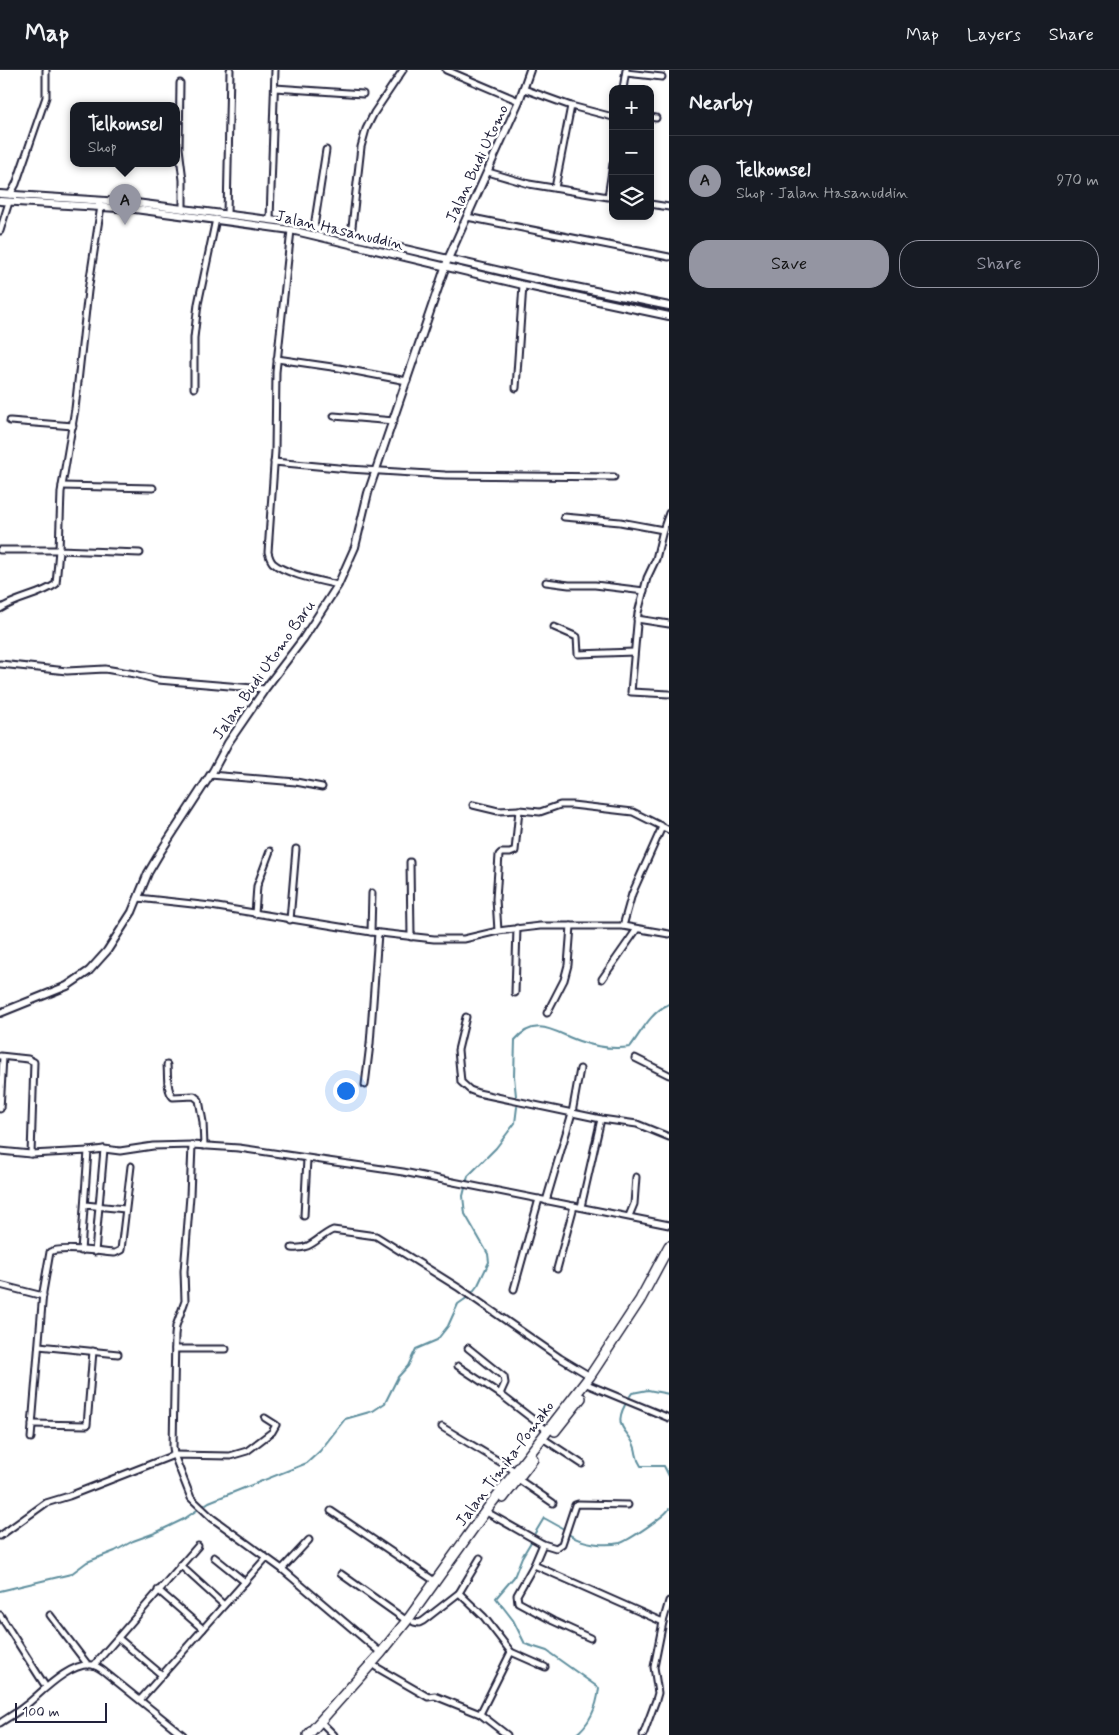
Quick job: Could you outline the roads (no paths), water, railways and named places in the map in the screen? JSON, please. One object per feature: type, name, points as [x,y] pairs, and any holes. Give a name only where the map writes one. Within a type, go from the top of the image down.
[{"type":"highway","name":"Jalan Timika-Pomako","points":[[352,1691],[381,1653],[410,1621],[436,1582],[590,1376],[640,1300],[669,1246]]},
{"type":"highway","name":"Jalan Timika-Pomako","points":[[352,1691],[376,1666],[490,1514],[516,1475],[547,1441],[589,1386],[637,1316],[669,1258]]},
{"type":"highway","points":[[315,1735],[352,1691]]},
{"type":"highway","points":[[308,1735],[352,1691]]},
{"type":"street","points":[[0,230],[43,107],[47,86],[46,70]]},
{"type":"street","points":[[227,214],[230,70]]},
{"type":"street","points":[[270,219],[275,70]]},
{"type":"street","points":[[351,236],[366,129],[374,113],[403,70]]},
{"type":"street","points":[[446,70],[519,101]]},
{"type":"street","name":"Jalan Budi Utomo","points":[[445,267],[519,101],[530,70]]},
{"type":"street","points":[[624,85],[626,72],[662,77]]},
{"type":"street","points":[[180,83],[180,148],[183,208]]},
{"type":"street","points":[[275,88],[363,94]]},
{"type":"street","points":[[524,89],[572,106],[609,116]]},
{"type":"street","points":[[555,188],[572,106]]},
{"type":"street","points":[[314,228],[326,150]]},
{"type":"street","points":[[488,172],[513,180],[609,197]]},
{"type":"street","name":"Jalan Hasanuddin","points":[[0,194],[10,198],[216,219],[291,230],[351,236],[448,259],[669,306]]},
{"type":"street","name":"Jalan Hasanuddin","points":[[0,201],[10,198],[102,200],[270,219],[314,228],[327,234],[445,267],[669,316]]},
{"type":"street","points":[[0,609],[21,598],[42,592],[56,584],[62,486],[73,426],[88,290],[102,200]]},
{"type":"street","points":[[654,205],[669,207]]},
{"type":"street","points":[[467,217],[669,257]]},
{"type":"street","points":[[194,388],[194,338],[198,304],[216,219]]},
{"type":"street","points":[[291,230],[277,359],[274,462],[268,552],[273,563],[282,568],[338,585]]},
{"type":"street","name":"Jalan Budi Utomo Baru","points":[[0,1013],[67,986],[89,970],[107,951],[132,912],[148,873],[228,743],[265,689],[303,639],[338,585],[355,547],[368,493],[445,267]]},
{"type":"street","points":[[516,388],[523,285]]},
{"type":"street","points":[[277,359],[407,381]]},
{"type":"street","points":[[334,416],[394,421]]},
{"type":"street","points":[[10,421],[73,426]]},
{"type":"street","points":[[274,462],[376,471],[454,475],[614,477]]},
{"type":"street","points":[[62,486],[153,488]]},
{"type":"street","points":[[669,513],[656,559],[647,578],[637,619],[631,692],[669,694]]},
{"type":"street","points":[[564,517],[620,522],[663,530]]},
{"type":"street","points":[[0,550],[140,553]]},
{"type":"street","points":[[546,582],[644,591]]},
{"type":"street","points":[[637,619],[669,624]]},
{"type":"street","points":[[554,627],[577,637],[578,654],[634,652]]},
{"type":"street","points":[[0,664],[68,671],[105,670],[135,674],[158,680],[265,689]]},
{"type":"street","points":[[210,775],[301,782],[322,787]]},
{"type":"street","points":[[473,805],[498,811],[540,812],[560,805],[572,805],[633,812],[669,830]]},
{"type":"street","points":[[498,931],[497,890],[499,855],[515,851],[519,810]]},
{"type":"street","points":[[623,926],[632,894],[662,827]]},
{"type":"street","points":[[290,920],[296,849]]},
{"type":"street","points":[[255,914],[257,886],[270,851]]},
{"type":"street","points":[[410,862],[411,937]]},
{"type":"street","points":[[371,932],[372,892]]},
{"type":"street","points":[[138,898],[211,906],[290,920],[411,937],[456,939],[517,928],[571,926],[623,926],[669,934]]},
{"type":"street","points":[[547,1013],[564,980],[571,926]]},
{"type":"street","points":[[515,993],[517,928]]},
{"type":"street","points":[[602,979],[637,929]]},
{"type":"street","points":[[365,1085],[378,933]]},
{"type":"street","points":[[466,1017],[458,1050],[461,1082],[470,1090],[601,1120],[637,1124],[669,1137]]},
{"type":"street","points":[[0,1109],[2,1056],[28,1058],[34,1062],[31,1154]]},
{"type":"street","points":[[634,1058],[669,1075]]},
{"type":"street","points":[[167,1065],[171,1095],[173,1097],[194,1096],[199,1100],[203,1122],[204,1146]]},
{"type":"street","points":[[546,1201],[572,1113],[580,1069]]},
{"type":"street","points":[[581,1207],[601,1120]]},
{"type":"street","points":[[0,1151],[31,1154],[104,1149],[120,1151],[153,1146],[192,1145],[245,1149],[395,1171],[669,1225]]},
{"type":"street","points":[[192,1145],[184,1271],[185,1301],[176,1326],[174,1349],[172,1431],[174,1456],[193,1502],[282,1568],[381,1653]]},
{"type":"street","points":[[95,1252],[104,1149]]},
{"type":"street","points":[[81,1251],[88,1151]]},
{"type":"street","points":[[304,1216],[307,1159]]},
{"type":"street","points":[[31,1438],[43,1296],[50,1252],[54,1250],[115,1253],[120,1250],[131,1166]]},
{"type":"street","points":[[630,1216],[634,1204],[636,1177]]},
{"type":"street","points":[[514,1289],[539,1199]]},
{"type":"street","points":[[85,1206],[125,1209]]},
{"type":"street","points":[[558,1269],[574,1206]]},
{"type":"street","points":[[292,1248],[309,1246],[332,1230],[376,1236],[459,1288],[560,1358],[590,1376]]},
{"type":"street","points":[[0,1285],[43,1296]]},
{"type":"street","points":[[39,1346],[118,1354]]},
{"type":"street","points":[[468,1348],[504,1378],[505,1383],[500,1394]]},
{"type":"street","points":[[174,1349],[226,1349]]},
{"type":"street","points":[[32,1424],[88,1425],[93,1351]]},
{"type":"street","points":[[458,1366],[500,1394],[548,1431]]},
{"type":"street","points":[[589,1386],[669,1418]]},
{"type":"street","points":[[0,1536],[46,1503],[174,1456],[230,1456],[247,1451],[272,1432],[276,1425],[265,1418]]},
{"type":"street","points":[[442,1427],[516,1475],[554,1503]]},
{"type":"street","points":[[547,1441],[582,1464]]},
{"type":"street","points":[[490,1514],[553,1548],[560,1546],[574,1507],[578,1504],[628,1505]]},
{"type":"street","points":[[331,1511],[436,1582]]},
{"type":"street","points":[[282,1568],[309,1540]]},
{"type":"street","points":[[543,1544],[534,1565],[517,1595],[518,1602],[590,1638]]},
{"type":"street","points":[[0,1723],[66,1673],[91,1665],[118,1638],[198,1546]]},
{"type":"street","points":[[214,1557],[245,1582]]},
{"type":"street","points":[[140,1700],[266,1558]]},
{"type":"street","points":[[341,1574],[410,1621],[419,1623],[459,1592],[480,1558]]},
{"type":"street","points":[[180,1565],[224,1605]]},
{"type":"street","points":[[534,1565],[663,1622]]},
{"type":"street","points":[[158,1590],[203,1629]]},
{"type":"street","points":[[459,1592],[484,1617],[511,1652],[544,1667]]},
{"type":"street","points":[[643,1735],[658,1693],[654,1667],[669,1600]]},
{"type":"street","points":[[0,1615],[46,1687]]},
{"type":"street","points":[[50,1615],[91,1665],[106,1673],[183,1735]]},
{"type":"street","points":[[118,1638],[162,1675]]},
{"type":"street","points":[[480,1714],[511,1652]]},
{"type":"street","points":[[376,1666],[428,1696],[435,1696],[480,1714],[507,1735]]},
{"type":"street","points":[[324,1725],[334,1735]]},
{"type":"waterway","points":[[516,1096],[514,1076],[515,1040],[531,1028],[546,1028],[598,1046],[610,1048],[630,1047],[651,1017],[669,1004]]},
{"type":"waterway","points":[[471,1294],[478,1285],[489,1262],[488,1254],[465,1214],[463,1196],[468,1176],[496,1148],[515,1123],[517,1107]]},
{"type":"waterway","points":[[0,1591],[71,1574],[87,1562],[184,1519],[209,1502],[307,1463],[320,1451],[345,1419],[373,1411],[385,1403],[398,1377],[408,1366],[416,1349],[437,1340],[448,1326],[458,1304],[468,1297]]},
{"type":"waterway","points":[[630,1396],[632,1393],[648,1390],[669,1394]]},
{"type":"waterway","points":[[625,1405],[621,1413],[621,1424],[633,1442],[639,1464],[641,1466],[664,1466],[669,1476]]},
{"type":"waterway","points":[[570,1535],[594,1544],[620,1543],[646,1528],[669,1509]]},
{"type":"waterway","points":[[535,1533],[544,1518],[562,1528]]},
{"type":"waterway","points":[[531,1542],[522,1557],[514,1577],[496,1598],[513,1620],[525,1644],[547,1651],[599,1688],[597,1701],[589,1720],[575,1735]]},
{"type":"place","name":"Telkomsel","points":[[125,225]]}]
